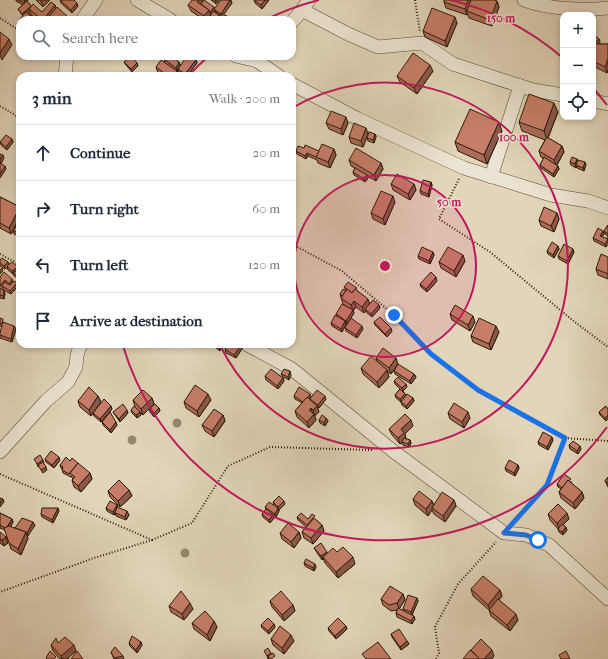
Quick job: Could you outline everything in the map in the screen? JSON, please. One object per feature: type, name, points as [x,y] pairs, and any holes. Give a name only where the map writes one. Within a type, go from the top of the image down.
[{"type":"street","points":[[85,16],[96,0]]},
{"type":"street","points":[[137,0],[164,16]]},
{"type":"street","points":[[524,0],[536,5],[594,10],[608,8]]},
{"type":"street","points":[[296,17],[306,5],[348,34],[378,47],[422,43],[453,64],[533,90],[560,94]]},
{"type":"street","points":[[65,72],[67,60]]},
{"type":"street","points":[[261,60],[275,72]]},
{"type":"street","points":[[296,86],[358,119],[464,168],[551,195],[588,201],[608,208]]},
{"type":"street","points":[[491,177],[520,86]]},
{"type":"street","points":[[596,102],[608,104]]},
{"type":"street","points":[[0,452],[46,401],[68,382],[76,367],[77,355],[80,348]]},
{"type":"street","points":[[253,348],[292,369],[393,451],[504,533],[526,535],[549,545],[608,599]]},
{"type":"path","points":[[415,0],[422,43]]},
{"type":"path","points":[[0,18],[16,28]]},
{"type":"path","points":[[0,106],[16,116]]},
{"type":"path","points":[[464,168],[439,219],[490,252],[608,347]]},
{"type":"path","points":[[296,246],[342,271],[394,315],[431,354],[478,390],[565,438],[608,441]]},
{"type":"path","points":[[0,254],[16,263]]},
{"type":"path","points":[[436,659],[439,653],[435,627],[458,584],[547,485],[565,438]]},
{"type":"path","points":[[0,592],[94,558],[152,540],[192,523],[228,466],[270,447],[393,451]]},
{"type":"path","points":[[0,474],[152,540]]},
{"type":"building","points":[[18,0],[25,0],[24,3]]},
{"type":"building","points":[[60,0],[74,0],[77,3],[71,10]]},
{"type":"building","points":[[192,0],[199,0],[197,2],[209,10],[204,16],[188,5]]},
{"type":"building","points":[[204,0],[214,7],[210,13],[209,10],[201,4]]},
{"type":"building","points":[[221,0],[230,0],[221,14],[214,9]]},
{"type":"building","points":[[254,0],[265,0],[261,5]]},
{"type":"building","points":[[444,0],[468,0],[465,9],[444,2]]},
{"type":"building","points":[[471,0],[497,1],[490,20],[467,11]]},
{"type":"building","points":[[27,1],[31,6],[22,14],[18,9]]},
{"type":"building","points":[[51,2],[55,5],[46,16],[38,16],[29,9],[33,4],[42,12]]},
{"type":"building","points":[[57,7],[67,16],[49,16]]},
{"type":"building","points":[[432,8],[455,17],[445,41],[423,31]]},
{"type":"building","points":[[213,11],[219,15],[218,16],[210,16]]},
{"type":"building","points":[[26,12],[31,16],[23,16]]},
{"type":"building","points":[[0,32],[9,39],[0,53]]},
{"type":"building","points":[[596,44],[608,44],[608,59],[605,67],[596,62]]},
{"type":"building","points":[[413,53],[430,65],[414,88],[397,76]]},
{"type":"building","points":[[126,60],[134,60],[137,63],[131,69],[124,62]]},
{"type":"building","points":[[161,60],[177,71],[163,72],[156,67]]},
{"type":"building","points":[[165,60],[176,60],[179,62],[176,68]]},
{"type":"building","points":[[184,60],[196,60],[187,72],[182,72],[178,69]]},
{"type":"building","points":[[529,94],[554,103],[544,131],[519,122]]},
{"type":"building","points":[[470,109],[499,122],[484,155],[455,142]]},
{"type":"building","points":[[331,111],[346,117],[341,129],[326,123]]},
{"type":"building","points":[[354,123],[366,128],[361,141],[349,137]]},
{"type":"building","points":[[369,132],[375,134],[373,140],[367,138]]},
{"type":"building","points":[[6,135],[12,139],[6,147],[0,142]]},
{"type":"building","points":[[547,137],[562,146],[554,160],[539,151]]},
{"type":"building","points":[[322,144],[334,149],[328,162],[316,157]]},
{"type":"building","points":[[305,145],[319,151],[316,157],[307,153],[305,156],[296,151],[298,146],[304,148]]},
{"type":"building","points":[[356,148],[381,163],[374,175],[349,160]]},
{"type":"building","points":[[544,157],[558,166],[553,174],[540,165]]},
{"type":"building","points":[[572,157],[577,159],[575,164],[570,162]]},
{"type":"building","points":[[578,160],[585,162],[583,168],[576,165]]},
{"type":"building","points":[[0,163],[5,166],[0,174]]},
{"type":"building","points":[[355,168],[367,175],[364,179],[353,172]]},
{"type":"building","points":[[397,174],[414,184],[408,194],[391,184]]},
{"type":"building","points":[[423,180],[431,182],[428,194],[420,191]]},
{"type":"building","points":[[381,191],[393,196],[383,219],[371,213]]},
{"type":"building","points":[[0,197],[16,205],[16,215],[9,228],[0,223]]},
{"type":"building","points":[[544,207],[557,213],[551,226],[539,220]]},
{"type":"building","points":[[608,225],[608,234],[604,231]]},
{"type":"building","points":[[598,228],[603,231],[600,236],[608,239],[605,244],[593,238]]},
{"type":"building","points":[[552,242],[558,246],[553,255],[547,251]]},
{"type":"building","points":[[564,244],[573,249],[567,261],[558,256]]},
{"type":"building","points":[[422,247],[433,252],[429,261],[418,256]]},
{"type":"building","points":[[448,247],[463,255],[454,271],[439,262]]},
{"type":"building","points":[[601,254],[608,257],[608,274],[596,269]]},
{"type":"building","points":[[2,258],[8,262],[4,266],[0,263]]},
{"type":"building","points":[[12,262],[16,265],[16,268],[12,271],[7,266]]},
{"type":"building","points":[[4,272],[12,279],[10,284],[5,280],[1,285],[0,284],[0,277]]},
{"type":"building","points":[[431,272],[436,277],[426,289],[420,284]]},
{"type":"building","points":[[14,281],[16,282],[10,291],[2,286],[4,282],[10,285]]},
{"type":"building","points":[[348,282],[357,288],[352,293],[344,287]]},
{"type":"building","points":[[0,288],[4,291],[3,296],[0,295]]},
{"type":"building","points":[[343,289],[346,291],[342,296],[340,294]]},
{"type":"building","points":[[347,289],[352,293],[355,289],[368,299],[362,307],[354,301],[351,305],[341,298]]},
{"type":"building","points":[[373,300],[379,305],[371,314],[365,309]]},
{"type":"building","points":[[342,304],[353,310],[346,321],[336,314]]},
{"type":"building","points":[[455,305],[473,316],[468,325],[450,314]]},
{"type":"building","points":[[335,315],[345,321],[341,329],[331,323]]},
{"type":"building","points":[[380,317],[391,328],[385,334],[374,322]]},
{"type":"building","points":[[0,318],[3,319],[2,324],[0,323]]},
{"type":"building","points":[[351,318],[362,326],[356,335],[345,328]]},
{"type":"building","points":[[479,318],[496,326],[489,344],[471,336]]},
{"type":"building","points":[[3,322],[14,326],[11,339],[0,335]]},
{"type":"building","points":[[226,348],[239,348],[234,355]]},
{"type":"building","points":[[383,348],[396,358],[389,368],[376,358]]},
{"type":"building","points":[[371,356],[387,370],[377,382],[361,368]]},
{"type":"building","points":[[398,364],[414,374],[410,381],[394,371]]},
{"type":"building","points":[[271,369],[283,378],[277,386],[265,376]]},
{"type":"building","points":[[284,369],[290,371],[288,377],[281,374]]},
{"type":"building","points":[[398,377],[406,384],[402,388],[394,381]]},
{"type":"building","points":[[195,385],[208,394],[197,411],[184,402]]},
{"type":"building","points":[[89,387],[98,396],[89,410],[78,401]]},
{"type":"building","points":[[299,387],[310,394],[303,402],[294,396]]},
{"type":"building","points":[[400,389],[405,394],[400,399],[395,395]]},
{"type":"building","points":[[143,390],[152,398],[141,409],[133,400]]},
{"type":"building","points":[[317,390],[325,396],[318,405],[310,399]]},
{"type":"building","points":[[407,394],[413,398],[406,406],[401,402]]},
{"type":"building","points":[[307,397],[317,406],[313,410],[311,408],[309,410],[314,414],[307,422],[295,411]]},
{"type":"building","points":[[104,399],[111,406],[100,419],[93,413]]},
{"type":"building","points":[[454,403],[468,412],[462,422],[448,413]]},
{"type":"building","points":[[123,404],[127,410],[119,419],[113,412]]},
{"type":"building","points":[[155,404],[159,408],[153,414],[149,409]]},
{"type":"building","points":[[134,406],[140,412],[136,415],[131,410]]},
{"type":"building","points":[[606,406],[608,409],[608,415],[605,418],[599,412]]},
{"type":"building","points":[[214,409],[223,415],[212,431],[202,425]]},
{"type":"building","points":[[110,412],[116,422],[110,430],[102,422]]},
{"type":"building","points":[[405,414],[411,420],[401,429],[404,433],[398,438],[389,429]]},
{"type":"building","points":[[322,415],[326,418],[324,423],[319,420]]},
{"type":"building","points":[[543,432],[552,437],[547,447],[538,442]]},
{"type":"building","points":[[404,438],[410,440],[408,444],[402,442]]},
{"type":"building","points":[[573,441],[580,446],[577,451],[569,445]]},
{"type":"building","points":[[51,451],[59,457],[52,465],[45,459]]},
{"type":"building","points":[[40,455],[43,460],[37,464],[34,459]]},
{"type":"building","points":[[66,457],[70,461],[72,458],[78,463],[69,474],[62,470],[63,467],[60,465]]},
{"type":"building","points":[[509,460],[518,465],[514,473],[505,468]]},
{"type":"building","points":[[43,462],[46,467],[41,470],[38,465]]},
{"type":"building","points":[[78,463],[90,473],[78,486],[72,480],[75,477],[70,473]]},
{"type":"building","points":[[564,474],[571,479],[569,481],[568,480],[562,488],[557,484]]},
{"type":"building","points":[[119,480],[129,490],[118,501],[108,491]]},
{"type":"building","points":[[568,480],[582,492],[573,503],[559,492]]},
{"type":"building","points":[[419,491],[432,501],[426,509],[413,499]]},
{"type":"building","points":[[442,492],[454,500],[443,516],[432,508]]},
{"type":"building","points":[[279,496],[284,501],[278,507],[273,502]]},
{"type":"building","points":[[110,501],[117,505],[113,512],[106,508]]},
{"type":"building","points":[[269,502],[278,508],[275,514],[265,507]]},
{"type":"building","points":[[558,504],[567,513],[557,523],[548,514]]},
{"type":"building","points":[[117,507],[127,511],[125,517],[115,513]]},
{"type":"building","points":[[42,508],[58,508],[52,520],[41,514]]},
{"type":"building","points":[[266,509],[273,515],[269,520],[262,514]]},
{"type":"building","points":[[0,513],[12,519],[5,528],[0,525]]},
{"type":"building","points":[[301,513],[308,519],[312,514],[315,516],[307,525],[297,517]]},
{"type":"building","points":[[22,518],[33,522],[27,533],[15,528]]},
{"type":"building","points":[[314,518],[322,525],[311,538],[302,532]]},
{"type":"building","points":[[288,523],[299,532],[291,542],[280,533]]},
{"type":"building","points":[[562,524],[566,527],[562,532],[558,529]]},
{"type":"building","points":[[9,526],[26,532],[18,549],[9,543],[4,528]]},
{"type":"building","points":[[0,532],[6,537],[2,540],[0,539]]},
{"type":"building","points":[[321,543],[327,552],[321,556],[314,548]]},
{"type":"building","points":[[343,547],[353,557],[336,572],[323,557],[333,548],[337,552]]},
{"type":"building","points":[[306,559],[315,564],[313,568],[304,563]]},
{"type":"building","points":[[483,576],[500,590],[488,605],[471,589]]},
{"type":"building","points":[[390,586],[403,594],[397,603],[389,605],[381,599]]},
{"type":"building","points":[[181,591],[190,603],[182,614],[169,606]]},
{"type":"building","points":[[281,591],[293,605],[282,615],[270,601]]},
{"type":"building","points":[[408,595],[417,598],[411,612],[403,609]]},
{"type":"building","points":[[498,599],[516,614],[507,625],[489,610]]},
{"type":"building","points":[[398,608],[414,616],[411,621],[396,613]]},
{"type":"building","points":[[205,611],[214,621],[207,635],[192,623]]},
{"type":"building","points":[[268,618],[274,624],[268,631],[261,625]]},
{"type":"building","points":[[338,618],[346,626],[335,636],[328,628]]},
{"type":"building","points":[[280,626],[291,635],[282,648],[271,639]]},
{"type":"building","points":[[399,629],[407,641],[400,647],[391,634]]},
{"type":"building","points":[[132,636],[141,642],[136,650],[129,643]]},
{"type":"building","points":[[65,637],[74,645],[61,656],[51,645],[56,638],[58,643]]},
{"type":"building","points":[[481,639],[492,650],[484,659],[463,659],[470,650],[479,658],[471,650]]},
{"type":"building","points":[[378,642],[391,659],[366,659],[362,654]]},
{"type":"building","points":[[115,647],[123,656],[114,658],[111,652]]},
{"type":"building","points":[[268,648],[271,653],[267,656],[264,651]]},
{"type":"building","points":[[50,651],[56,657],[54,659],[46,658]]},
{"type":"building","points":[[77,651],[83,659],[71,659]]},
{"type":"building","points":[[566,651],[570,659],[561,659],[559,655]]},
{"type":"building","points":[[273,653],[275,656],[270,659],[268,656]]},
{"type":"route","points":[[394,315],[431,354],[478,390],[565,438],[547,485],[504,533],[526,535],[538,540]]}]
